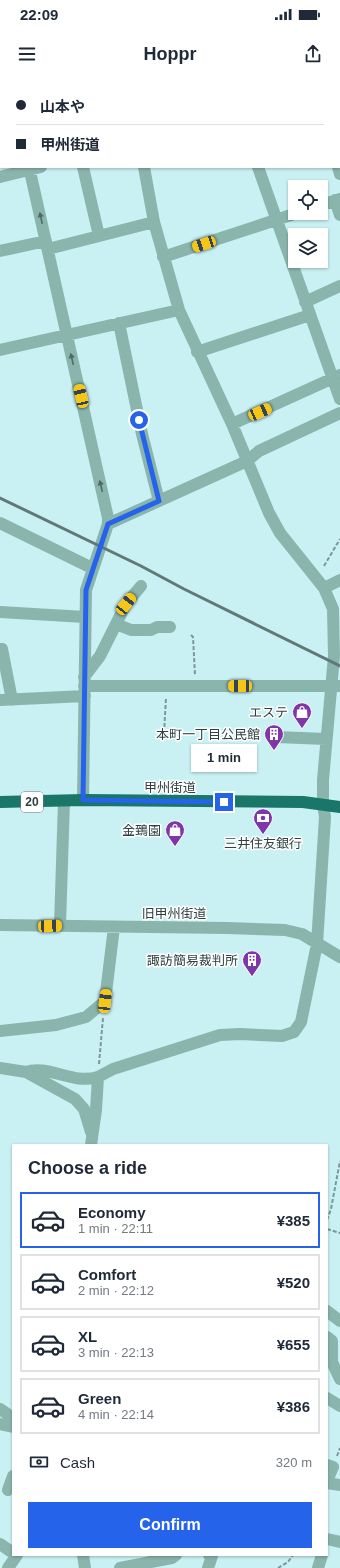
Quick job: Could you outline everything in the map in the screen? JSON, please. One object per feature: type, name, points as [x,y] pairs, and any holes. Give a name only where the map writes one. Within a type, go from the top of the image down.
[{"type":"highway","name":"甲州街道","points":[[0,802],[83,800],[303,802],[340,807]]},
{"type":"street","points":[[0,177],[34,168],[47,245],[108,518],[108,524],[92,568],[86,590],[83,800]]},
{"type":"street","points":[[83,168],[99,236]]},
{"type":"street","points":[[26,1072],[31,1070],[40,1070],[75,1079],[90,1080],[133,1063],[220,1035],[240,1034],[282,1036],[294,1032],[301,1022],[317,944],[325,818],[323,804],[326,739],[336,686],[332,609],[324,588],[280,533],[269,513],[232,424],[178,310],[154,222],[144,168]]},
{"type":"street","points":[[258,168],[305,302],[336,376],[340,399]]},
{"type":"street","points":[[337,200],[340,215]]},
{"type":"street","points":[[163,257],[288,216]]},
{"type":"street","points":[[0,251],[99,236],[154,222]]},
{"type":"street","points":[[305,302],[340,286]]},
{"type":"street","points":[[0,350],[178,310]]},
{"type":"street","points":[[197,352],[310,315]]},
{"type":"street","points":[[119,323],[142,434],[159,501]]},
{"type":"street","points":[[232,424],[336,376]]},
{"type":"street","points":[[108,524],[247,461],[259,451],[340,413]]},
{"type":"street","points":[[0,523],[92,568]]},
{"type":"street","points":[[324,588],[340,580]]},
{"type":"street","points":[[84,686],[126,604],[140,586]]},
{"type":"street","points":[[0,612],[85,617]]},
{"type":"street","points":[[116,624],[131,630],[151,630],[157,627],[170,627]]},
{"type":"street","points":[[0,649],[2,649],[6,700],[84,686],[336,686]]},
{"type":"street","points":[[84,659],[98,660]]},
{"type":"street","points":[[276,737],[326,739]]},
{"type":"street","points":[[60,925],[64,801]]},
{"type":"street","name":"旧甲州街道","points":[[0,925],[285,930],[302,934],[340,957]]},
{"type":"street","points":[[0,1031],[56,1025],[86,1017],[105,1001],[114,927]]},
{"type":"street","points":[[0,1068],[26,1072],[75,1099],[84,1109],[91,1139]]},
{"type":"street","points":[[91,1139],[96,1110],[98,1078]]},
{"type":"street","points":[[328,1312],[340,1321]]},
{"type":"street","points":[[328,1338],[332,1341],[332,1362],[340,1379]]},
{"type":"street","points":[[328,1399],[340,1406]]},
{"type":"street","points":[[328,1406],[340,1411]]},
{"type":"street","points":[[0,1409],[6,1426]]},
{"type":"street","points":[[328,1465],[333,1466],[328,1479]]},
{"type":"street","points":[[7,1491],[12,1478]]},
{"type":"street","points":[[328,1482],[340,1485]]},
{"type":"street","points":[[328,1539],[340,1542]]},
{"type":"street","points":[[0,1544],[12,1552]]},
{"type":"street","points":[[8,1568],[16,1556]]},
{"type":"street","points":[[83,1556],[86,1568]]},
{"type":"street","points":[[208,1568],[212,1556]]},
{"type":"street","points":[[318,1568],[322,1556]]},
{"type":"street","points":[[120,1568],[173,1560]]},
{"type":"path","points":[[324,566],[340,539]]},
{"type":"path","points":[[191,635],[193,637],[195,686]]},
{"type":"path","points":[[164,732],[166,686]]},
{"type":"path","points":[[98,1078],[105,1001]]},
{"type":"path","points":[[328,1217],[340,1162]]},
{"type":"path","points":[[328,1228],[340,1233]]},
{"type":"path","points":[[278,1568],[288,1562],[292,1556]]},
{"type":"railway","points":[[0,498],[141,566],[184,589],[340,666]]},
{"type":"place","name":"エステ","points":[[302,729]]},
{"type":"place","name":"本町一丁目公民館","points":[[274,751]]},
{"type":"place","name":"三井住友銀行","points":[[263,835]]},
{"type":"place","name":"金鵄園","points":[[175,847]]},
{"type":"place","name":"諏訪簡易裁判所","points":[[252,977]]},
{"type":"route","points":[[139,420],[159,501],[108,524],[86,590],[83,800],[224,802]]}]
